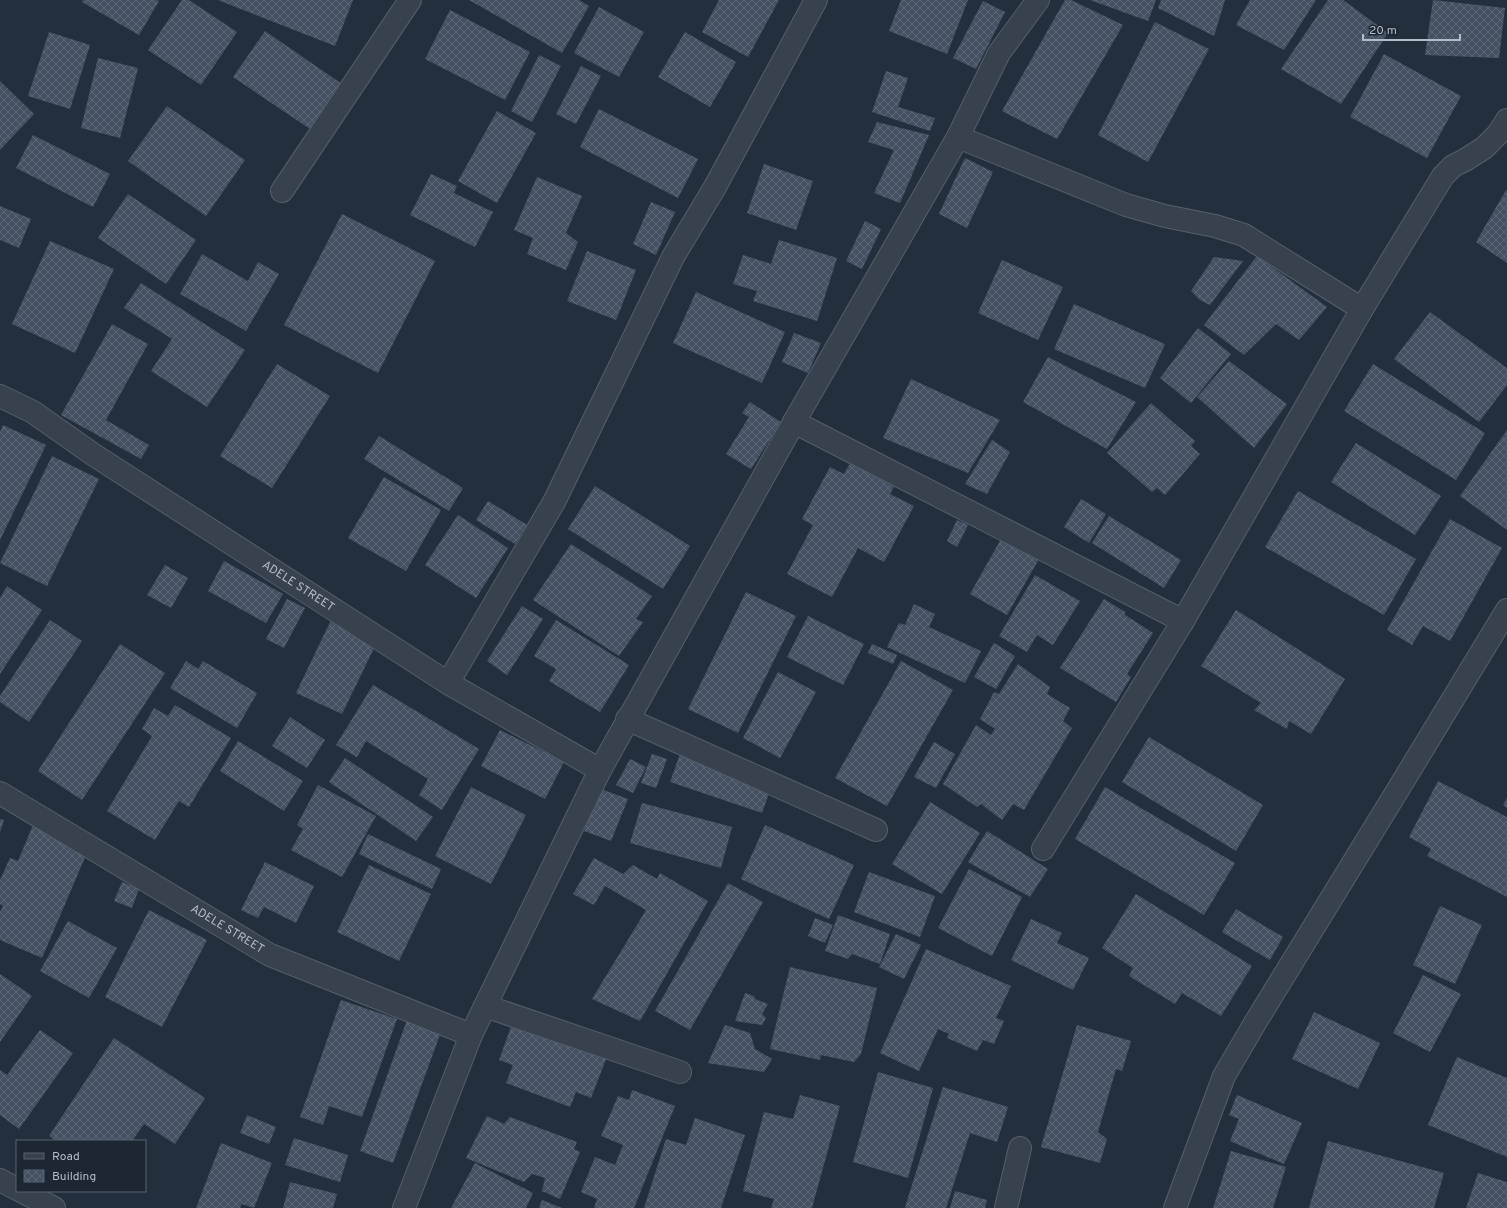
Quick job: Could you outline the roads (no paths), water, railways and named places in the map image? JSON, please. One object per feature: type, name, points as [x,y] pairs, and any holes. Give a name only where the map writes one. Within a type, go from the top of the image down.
[{"type":"street","points":[[282,191],[410,0]]},
{"type":"street","points":[[448,683],[554,502],[673,257],[715,187],[816,0]]},
{"type":"street","points":[[404,1208],[471,1036],[600,770],[627,719],[794,422],[958,137],[999,53],[1038,0]]},
{"type":"street","points":[[1043,849],[1183,621],[1362,309],[1442,176],[1452,166],[1484,148],[1498,134],[1507,120]]},
{"type":"street","points":[[958,137],[1126,205],[1164,216],[1214,226],[1244,235],[1362,309]]},
{"type":"street","name":"ADELE STREET","points":[[0,396],[33,412],[94,455],[448,683],[600,770]]},
{"type":"street","points":[[794,422],[1183,621]]},
{"type":"street","points":[[1175,1208],[1224,1076],[1507,610]]},
{"type":"street","points":[[627,719],[876,830]]},
{"type":"street","name":"ADELE STREET","points":[[0,793],[270,955],[471,1036]]},
{"type":"street","points":[[485,1006],[680,1072]]},
{"type":"street","points":[[1006,1208],[1020,1148]]},
{"type":"street","points":[[0,1180],[16,1188]]},
{"type":"street","points":[[23,1192],[54,1208]]}]
